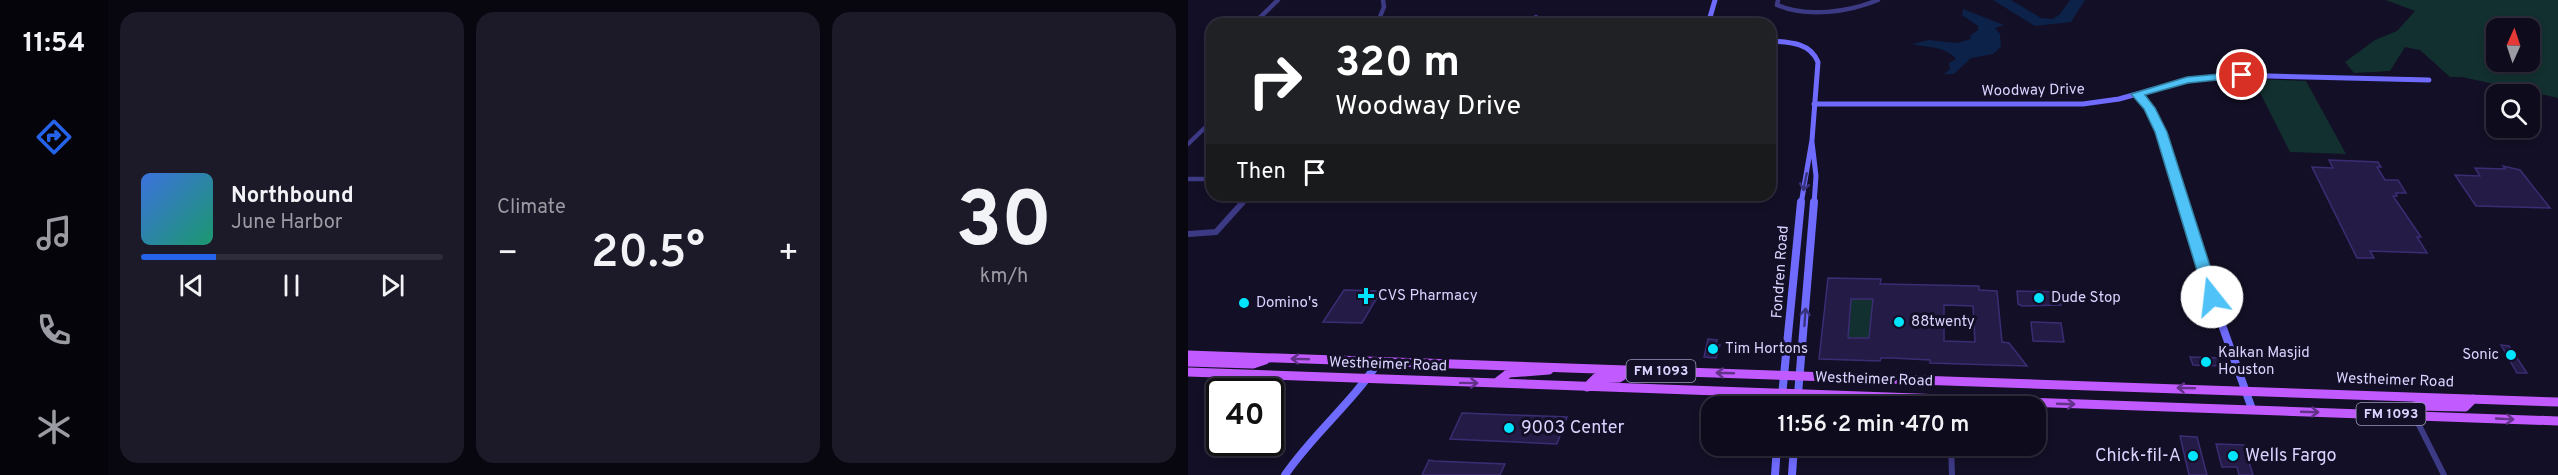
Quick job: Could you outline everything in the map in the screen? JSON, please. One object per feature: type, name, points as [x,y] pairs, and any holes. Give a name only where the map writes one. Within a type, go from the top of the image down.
[{"type":"main road","name":"Westheimer Road","points":[[1188,355],[2558,402]]},
{"type":"main road","points":[[1188,362],[1253,364],[1271,358]]},
{"type":"main road","points":[[1496,383],[1509,374],[1536,373],[1558,367]]},
{"type":"main road","points":[[1587,387],[1596,378],[1619,378],[1631,370]]},
{"type":"main road","name":"Westheimer Road","points":[[1188,372],[1848,396]]},
{"type":"main road","points":[[2414,415],[2416,405],[2464,407],[2473,399]]},
{"type":"main road","name":"Westheimer Road","points":[[2046,404],[2252,409],[2558,421]]},
{"type":"street","points":[[1259,18],[1278,0]]},
{"type":"street","points":[[1379,18],[1384,7],[1383,0]]},
{"type":"street","points":[[1709,18],[1715,0]]},
{"type":"street","points":[[1778,0],[1777,5],[1784,8],[1830,11],[1849,9],[1878,0]]},
{"type":"street","name":"Fondren Road","points":[[1776,42],[1803,46],[1813,51],[1818,62],[1812,140],[1797,228],[1782,396]]},
{"type":"street","name":"Woodway Drive","points":[[1814,104],[2064,105],[2137,94],[2187,80],[2227,75],[2429,80]]},
{"type":"street","points":[[2137,94],[2149,108],[2161,132],[2252,409]]},
{"type":"street","points":[[1188,144],[1206,127]]},
{"type":"street","name":"Fondren Road","points":[[1798,396],[1816,176],[1812,140]]},
{"type":"street","points":[[1188,179],[1206,179]]},
{"type":"street","points":[[1188,234],[1216,232],[1244,201]]},
{"type":"street","points":[[1285,475],[1369,379],[1379,361]]},
{"type":"street","points":[[2414,415],[2444,475]]},
{"type":"street","points":[[1775,475],[1776,456]]},
{"type":"street","points":[[1792,475],[1793,456]]},
{"type":"street","points":[[1951,456],[1952,475]]},
{"type":"green space","points":[[2386,0],[2558,0],[2558,98],[2540,94],[2540,84],[2494,84],[2462,77],[2450,77],[2420,50],[2405,47],[2390,71],[2354,73],[2345,62],[2375,40],[2397,31],[2415,11]]},
{"type":"green space","points":[[2253,79],[2306,81],[2346,154],[2290,152]]},
{"type":"green space","points":[[1851,299],[1873,299],[1871,333],[1867,339],[1848,338]]},
{"type":"water","points":[[1993,0],[2011,0],[2041,18],[2053,19],[2060,14],[2070,0],[2085,0],[2071,22],[2035,26]]},
{"type":"water","points":[[1963,9],[2004,25],[1995,28],[2000,34],[2001,47],[1993,54],[1971,58],[1954,74],[1944,74],[1950,69],[1949,63],[1956,59],[1952,55],[1942,50],[1912,44],[1929,40],[1957,43],[1971,39],[1970,36],[1978,30],[1978,26],[1962,15]]},
{"type":"building","points":[[2329,160],[2378,162],[2381,167],[2377,167],[2385,180],[2398,180],[2406,193],[2396,193],[2397,196],[2393,196],[2421,237],[2417,237],[2427,253],[2370,251],[2374,258],[2357,258],[2312,167],[2333,168]]},
{"type":"building","points":[[2503,166],[2520,170],[2550,208],[2476,206],[2455,175],[2480,176],[2475,168],[2505,169]]},
{"type":"building","name":"88twenty","points":[[1828,278],[1881,279],[1880,284],[1979,286],[1979,290],[1997,291],[2002,342],[2009,343],[2027,366],[1930,363],[1930,360],[1892,358],[1881,358],[1880,361],[1819,359]],"holes":[[[1851,299],[1873,299],[1869,338],[1848,338]],[[1944,305],[1973,306],[1975,342],[1944,341]]]},
{"type":"building","name":"CVS Pharmacy","points":[[1344,290],[1381,291],[1362,323],[1323,322]]},
{"type":"building","name":"Dude Stop","points":[[2017,291],[2059,292],[2061,305],[2022,306],[2018,304]]},
{"type":"building","points":[[2031,322],[2061,323],[2064,342],[2033,341]]},
{"type":"building","name":"Tim Hortons","points":[[1708,339],[1717,340],[1716,345],[1720,345],[1716,358],[1704,357]]},
{"type":"building","name":"Sonic","points":[[2501,345],[2509,346],[2527,373],[2517,373]]},
{"type":"building","name":"Kalkan Masjid Houston","points":[[2190,357],[2219,358],[2221,366],[2193,365]]},
{"type":"building","name":"9003 Center","points":[[1462,413],[1567,417],[1557,444],[1450,439]]},
{"type":"building","name":"Chick-fil-A","points":[[2180,436],[2197,437],[2207,475],[2189,475]]},
{"type":"building","name":"Wells Fargo","points":[[2216,444],[2244,445],[2253,475],[2239,475],[2237,467],[2222,467]]},
{"type":"building","points":[[1429,460],[1505,464],[1500,475],[1422,475]]},
{"type":"place","name":"CVS Pharmacy","points":[[1366,296]]},
{"type":"place","name":"Dude Stop","points":[[2039,298]]},
{"type":"place","name":"Domino's","points":[[1244,303]]},
{"type":"place","name":"88twenty","points":[[1899,322]]},
{"type":"place","name":"Tim Hortons","points":[[1713,349]]},
{"type":"place","name":"Sonic","points":[[2511,355]]},
{"type":"place","name":"Kalkan Masjid Houston","points":[[2206,362]]},
{"type":"place","name":"9003 Center","points":[[1509,428]]},
{"type":"place","name":"Chick-fil-A","points":[[2193,456]]},
{"type":"place","name":"Wells Fargo","points":[[2233,456]]},
{"type":"route","points":[[2212,297],[2161,132],[2146,103],[2137,94],[2187,80],[2242,75]]}]
